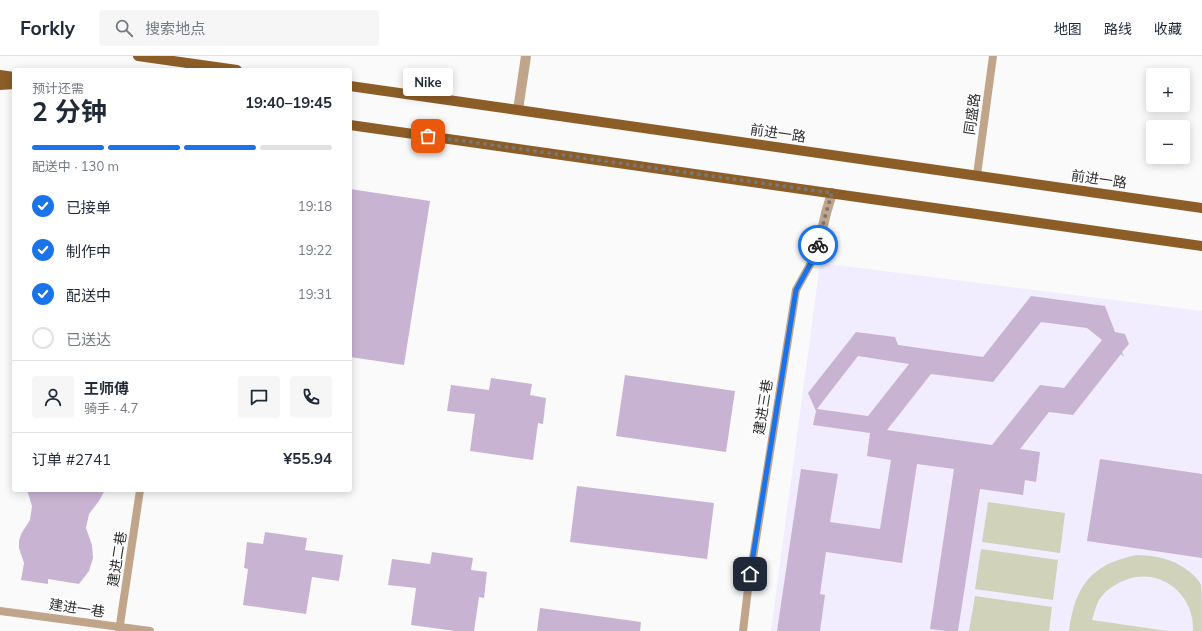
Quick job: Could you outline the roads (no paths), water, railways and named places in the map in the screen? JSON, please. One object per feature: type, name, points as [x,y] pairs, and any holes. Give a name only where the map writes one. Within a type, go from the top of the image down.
[{"type":"main road","points":[[138,56],[223,68]]},
{"type":"main road","points":[[0,75],[12,77]]},
{"type":"main road","points":[[0,85],[12,84]]},
{"type":"main road","name":"前进一路","points":[[352,86],[1202,208]]},
{"type":"main road","points":[[352,125],[1202,246]]},
{"type":"street","points":[[518,110],[526,56]]},
{"type":"street","name":"建进三巷","points":[[817,252],[832,193]]},
{"type":"lane","name":"同盛路","points":[[977,176],[993,56]]},
{"type":"lane","name":"建进三巷","points":[[743,631],[748,589],[796,290],[817,252]]},
{"type":"lane","name":"建进二巷","points":[[119,629],[140,492]]},
{"type":"lane","name":"建进一巷","points":[[0,611],[119,629],[150,631]]},
{"type":"place","name":"Nike","points":[[428,136]]}]
